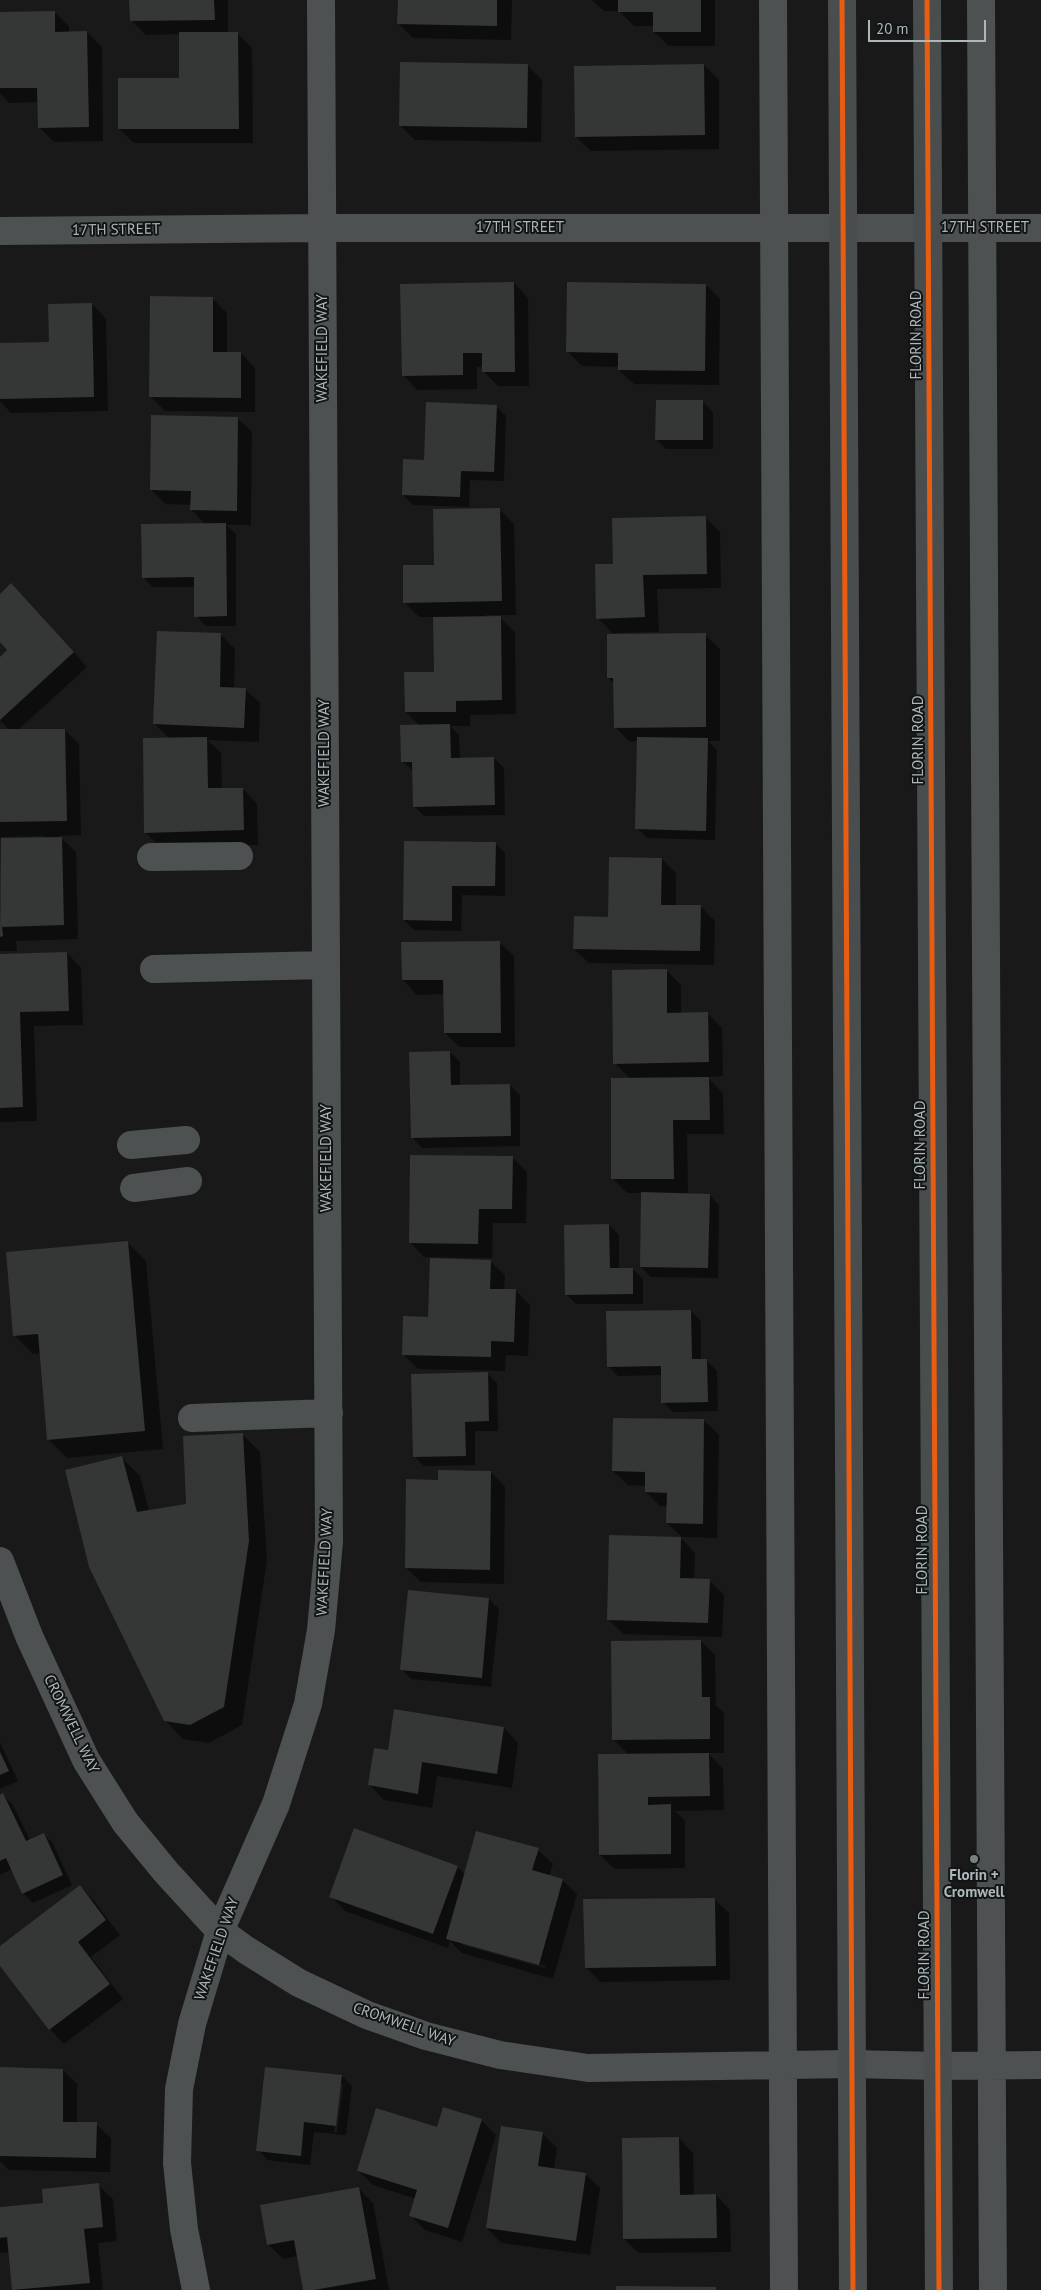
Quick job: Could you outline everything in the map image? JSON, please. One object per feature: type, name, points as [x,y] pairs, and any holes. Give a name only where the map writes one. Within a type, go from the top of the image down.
[{"type":"main road","points":[[842,0],[853,2290]]},
{"type":"main road","name":"FLORIN ROAD","points":[[927,0],[939,2290]]},
{"type":"street","name":"WAKEFIELD WAY","points":[[196,2290],[184,2229],[177,2163],[179,2089],[192,2024],[220,1931],[276,1804],[308,1704],[321,1630],[329,1542],[321,0]]},
{"type":"street","points":[[773,0],[784,2290]]},
{"type":"street","points":[[981,0],[992,2290]]},
{"type":"street","name":"17TH STREET","points":[[0,231],[322,228],[1041,228]]},
{"type":"street","points":[[151,857],[239,856]]},
{"type":"street","points":[[154,969],[326,965]]},
{"type":"street","points":[[131,1145],[186,1140]]},
{"type":"street","points":[[134,1188],[188,1181]]},
{"type":"street","points":[[192,1418],[328,1413]]},
{"type":"street","name":"CROMWELL WAY","points":[[0,1561],[29,1636],[86,1760],[125,1822],[166,1872],[220,1931],[246,1950],[299,1983],[367,2015],[426,2036],[500,2055],[588,2068],[852,2064],[938,2066],[1041,2065]]},
{"type":"building","points":[[129,0],[214,0],[215,20],[130,21]]},
{"type":"building","points":[[398,0],[497,0],[497,26],[397,24]]},
{"type":"building","points":[[618,0],[701,0],[701,32],[653,32],[653,12],[618,12]]},
{"type":"building","points":[[55,11],[55,32],[87,31],[89,127],[38,128],[37,88],[0,88],[0,12]]},
{"type":"building","points":[[179,32],[238,32],[239,129],[118,129],[118,78],[179,78]]},
{"type":"building","points":[[400,62],[528,64],[527,128],[399,126]]},
{"type":"building","points":[[704,64],[705,135],[575,137],[574,66]]},
{"type":"building","points":[[514,282],[515,372],[482,372],[482,353],[463,353],[463,375],[402,376],[400,284]]},
{"type":"building","points":[[567,282],[706,284],[705,371],[618,370],[618,353],[566,352]]},
{"type":"building","points":[[150,296],[213,297],[213,352],[241,352],[241,398],[149,397]]},
{"type":"building","points":[[92,303],[94,397],[0,399],[0,343],[49,342],[48,304]]},
{"type":"building","points":[[656,400],[703,400],[703,440],[655,440]]},
{"type":"building","points":[[426,402],[497,405],[494,472],[461,471],[460,497],[402,495],[403,459],[424,460]]},
{"type":"building","points":[[151,415],[238,417],[237,511],[190,510],[191,491],[150,490]]},
{"type":"building","points":[[500,508],[502,601],[403,603],[403,565],[434,565],[433,509]]},
{"type":"building","points":[[706,516],[707,574],[643,575],[645,617],[596,619],[595,564],[613,564],[612,518]]},
{"type":"building","points":[[226,523],[227,616],[194,617],[194,577],[142,578],[141,524]]},
{"type":"building","points":[[11,583],[74,652],[0,720],[0,657],[7,650],[0,642],[0,594]]},
{"type":"building","points":[[501,616],[502,700],[456,701],[456,712],[405,712],[404,672],[434,672],[433,617]]},
{"type":"building","points":[[157,631],[221,633],[220,687],[246,688],[244,728],[153,724]]},
{"type":"building","points":[[706,633],[706,727],[614,728],[613,678],[607,678],[607,634]]},
{"type":"building","points":[[450,724],[451,758],[494,757],[495,805],[413,807],[412,762],[401,762],[400,725]]},
{"type":"building","points":[[0,729],[65,729],[67,821],[0,822]]},
{"type":"building","points":[[207,737],[208,788],[243,788],[244,830],[144,833],[143,738]]},
{"type":"building","points":[[637,737],[708,738],[706,831],[635,829]]},
{"type":"building","points":[[62,837],[64,925],[2,927],[3,936],[0,937],[1,838]]},
{"type":"building","points":[[404,841],[496,842],[495,886],[452,886],[452,921],[403,920]]},
{"type":"building","points":[[609,857],[662,858],[661,905],[701,905],[700,951],[573,949],[574,916],[608,917]]},
{"type":"building","points":[[500,941],[501,1033],[444,1033],[443,980],[402,980],[401,942]]},
{"type":"building","points":[[67,952],[69,1011],[20,1012],[23,1107],[0,1108],[0,954]]},
{"type":"building","points":[[667,969],[667,1013],[708,1012],[709,1062],[613,1064],[612,970]]},
{"type":"building","points":[[450,1051],[451,1085],[510,1084],[511,1136],[411,1138],[409,1052]]},
{"type":"building","points":[[709,1077],[710,1120],[673,1120],[674,1179],[611,1179],[611,1078]]},
{"type":"building","points":[[410,1155],[513,1156],[512,1209],[479,1209],[478,1244],[409,1243]]},
{"type":"building","points":[[641,1192],[710,1194],[708,1268],[640,1267]]},
{"type":"building","points":[[609,1224],[610,1268],[633,1268],[633,1294],[565,1295],[564,1225]]},
{"type":"building","points":[[128,1241],[145,1431],[47,1440],[38,1334],[13,1336],[6,1252]]},
{"type":"building","points":[[430,1258],[491,1260],[490,1289],[516,1289],[514,1342],[491,1341],[491,1357],[402,1355],[403,1316],[428,1317]]},
{"type":"building","points":[[691,1310],[692,1359],[707,1359],[708,1402],[661,1403],[661,1366],[607,1367],[606,1311]]},
{"type":"building","points":[[488,1372],[489,1421],[465,1422],[466,1456],[413,1457],[411,1374]]},
{"type":"building","points":[[613,1418],[704,1419],[703,1524],[666,1523],[667,1493],[645,1492],[645,1472],[612,1471]]},
{"type":"building","points":[[243,1433],[249,1541],[224,1707],[190,1725],[164,1721],[89,1567],[65,1470],[122,1456],[137,1512],[186,1504],[183,1436]]},
{"type":"building","points":[[438,1470],[491,1471],[490,1570],[405,1568],[406,1479],[438,1480]]},
{"type":"building","points":[[609,1535],[681,1537],[680,1578],[710,1579],[708,1623],[607,1620]]},
{"type":"building","points":[[408,1590],[489,1598],[482,1678],[400,1670]]},
{"type":"building","points":[[701,1640],[702,1697],[710,1697],[710,1739],[612,1740],[611,1641]]},
{"type":"building","points":[[394,1709],[504,1727],[497,1774],[422,1762],[418,1794],[368,1785],[374,1748],[388,1750]]},
{"type":"building","points":[[0,1752],[9,1771],[0,1775]]},
{"type":"building","points":[[709,1753],[710,1796],[648,1797],[648,1805],[671,1804],[671,1854],[599,1855],[598,1754]]},
{"type":"building","points":[[3,1793],[26,1841],[44,1833],[63,1875],[22,1894],[6,1858],[0,1861],[0,1795]]},
{"type":"building","points":[[354,1828],[458,1866],[433,1934],[329,1897]]},
{"type":"building","points":[[476,1831],[539,1848],[532,1870],[563,1879],[539,1965],[446,1939]]},
{"type":"building","points":[[80,1885],[106,1920],[78,1942],[110,1984],[49,2030],[0,1966],[0,1946]]},
{"type":"building","points":[[715,1898],[716,1966],[585,1968],[583,1899]]},
{"type":"building","points":[[0,2067],[63,2069],[63,2122],[97,2122],[96,2158],[0,2156]]},
{"type":"building","points":[[265,2067],[342,2075],[336,2126],[304,2122],[301,2156],[256,2151]]},
{"type":"building","points":[[443,2107],[482,2119],[448,2228],[409,2216],[417,2190],[357,2171],[376,2108],[437,2127]]},
{"type":"building","points":[[501,2126],[543,2132],[538,2166],[586,2173],[576,2241],[486,2228]]},
{"type":"building","points":[[679,2137],[680,2195],[716,2194],[717,2238],[623,2239],[622,2138]]},
{"type":"building","points":[[99,2183],[103,2227],[84,2229],[90,2283],[12,2290],[7,2237],[0,2238],[0,2207],[43,2203],[42,2189]]},
{"type":"building","points":[[359,2187],[376,2279],[314,2290],[303,2290],[294,2240],[267,2245],[260,2205]]},
{"type":"building","points":[[616,2286],[716,2287],[716,2290],[616,2290]]},
{"type":"cycle path","points":[[842,0],[853,2290]]},
{"type":"cycle path","points":[[927,0],[939,2290]]},
{"type":"place","name":"Florin + Cromwell","points":[[974,1859]]}]
